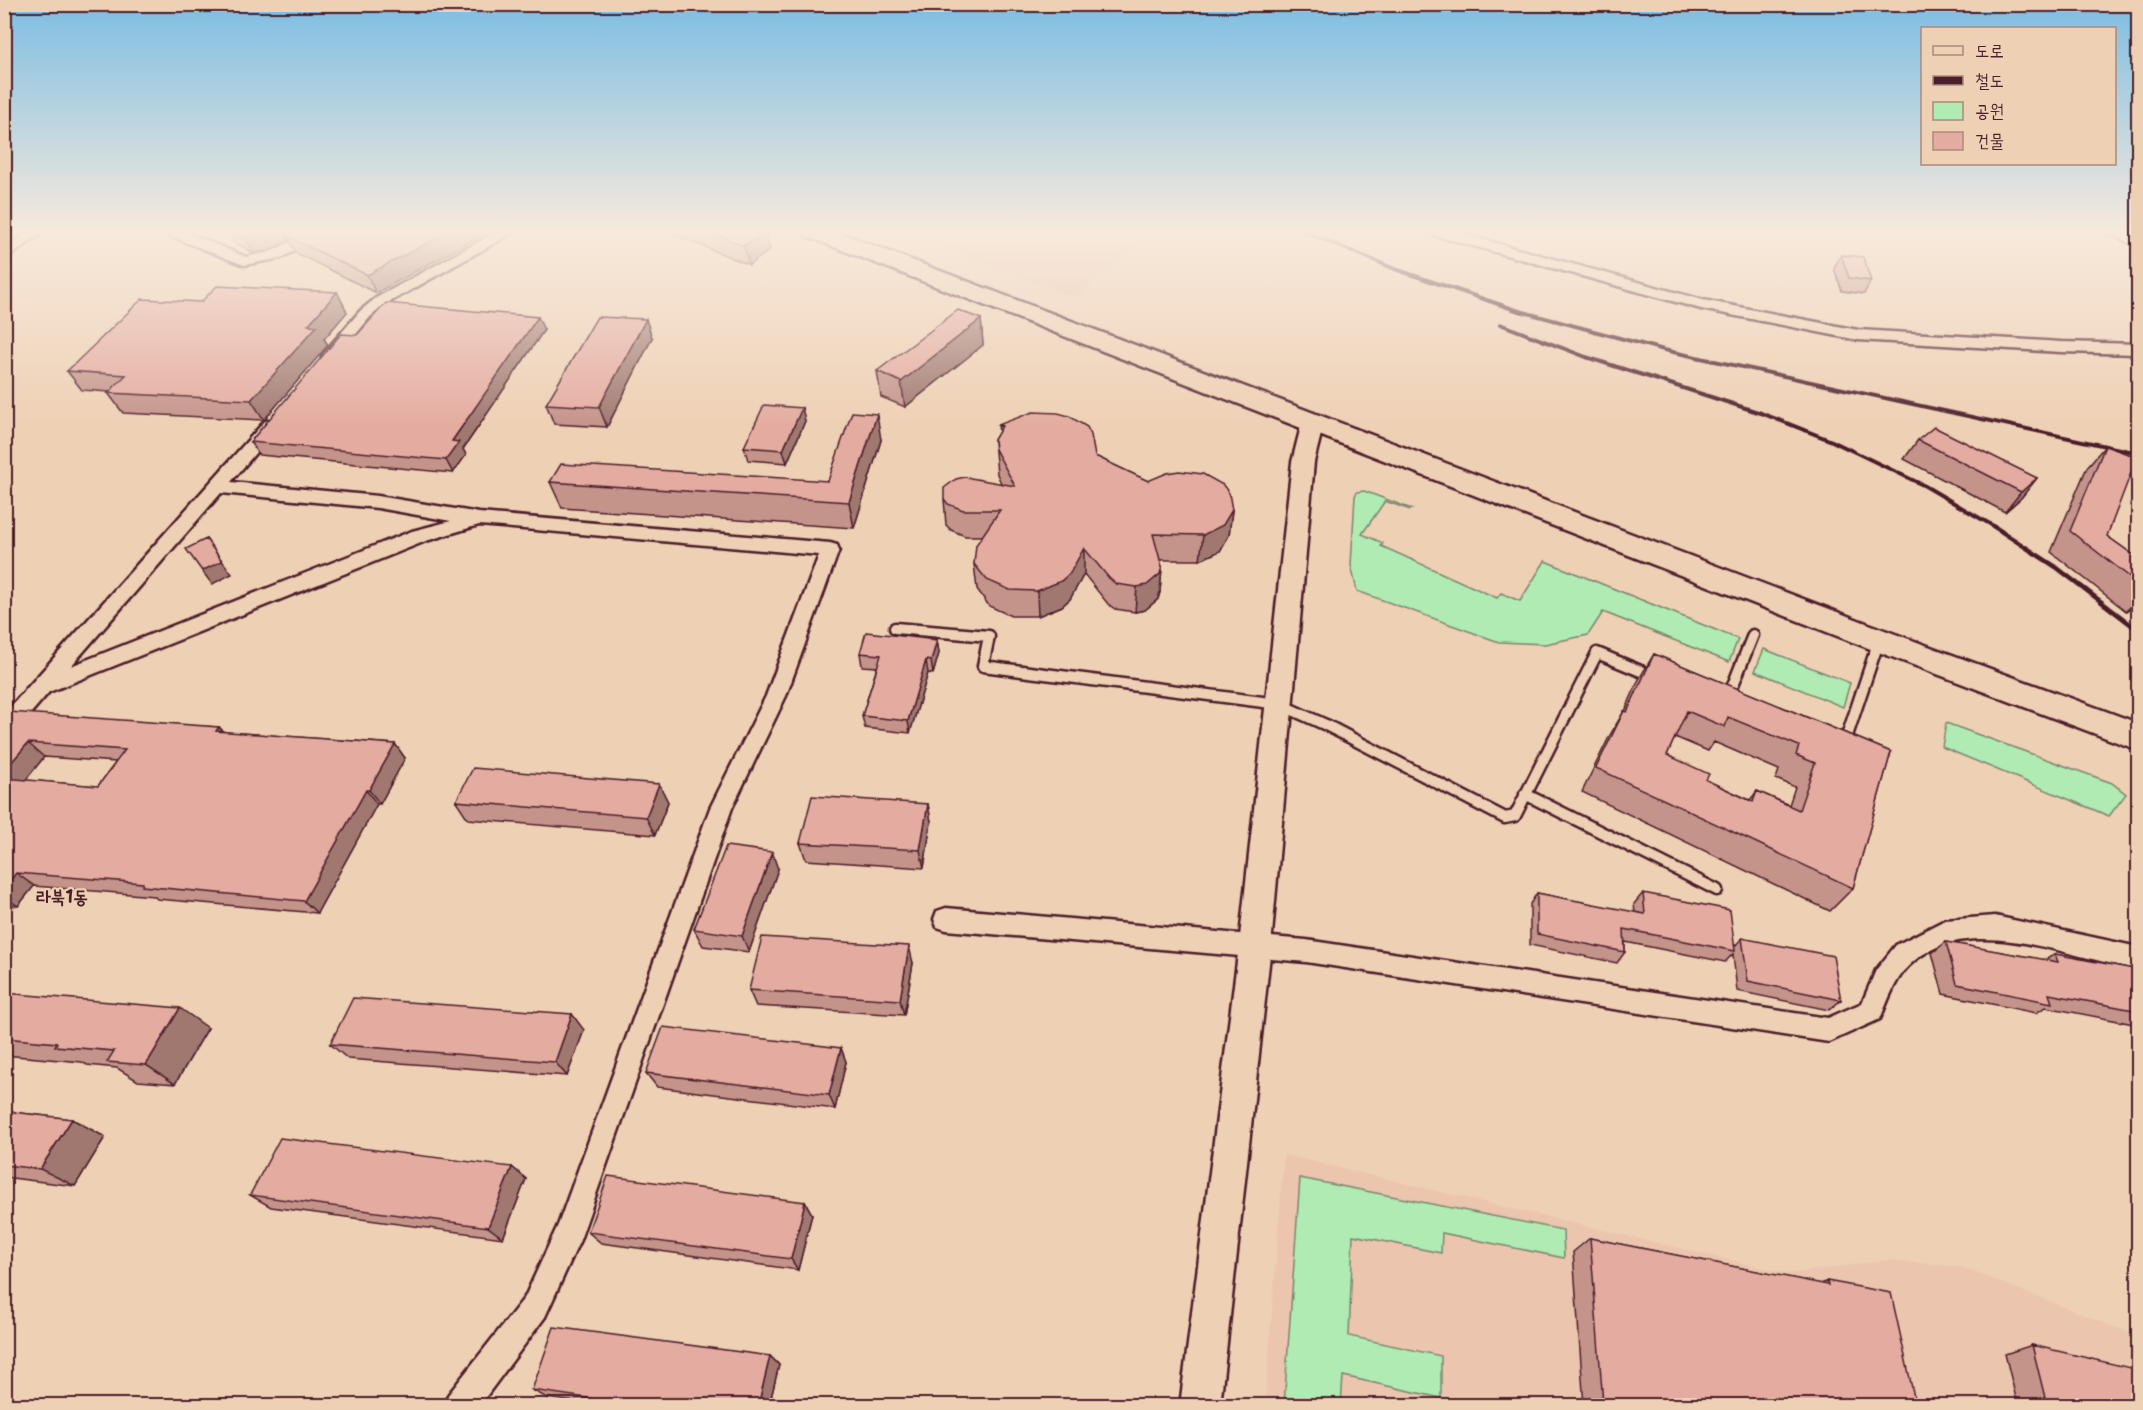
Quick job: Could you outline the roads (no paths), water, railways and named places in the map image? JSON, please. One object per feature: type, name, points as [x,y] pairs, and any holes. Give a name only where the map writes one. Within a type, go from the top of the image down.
[{"type":"highway","points":[[986,297],[1879,640],[2139,737]]},
{"type":"street","points":[[319,368],[365,314],[389,297]]},
{"type":"street","points":[[1674,297],[1858,334],[2061,347],[2139,349]]},
{"type":"street","points":[[4,729],[280,414]]},
{"type":"street","points":[[1200,1406],[1255,945],[1303,462],[1313,422]]},
{"type":"street","points":[[218,487],[378,502],[479,519],[830,550],[776,696],[721,808],[570,1230],[535,1306],[459,1406]]},
{"type":"street","points":[[42,687],[419,536],[479,519]]},
{"type":"street","points":[[946,919],[1306,951],[1829,1030],[1871,1011],[1885,978],[1905,954],[1945,931],[1995,927],[2139,958]]},
{"type":"lane","points":[[895,628],[989,636],[982,666],[1279,704],[1326,725],[1504,818],[1515,816],[1597,653],[1661,680]]},
{"type":"lane","points":[[1725,706],[1753,635]]},
{"type":"lane","points":[[1830,750],[1841,754],[1879,640]]},
{"type":"lane","points":[[1525,794],[1717,890]]},
{"type":"railway","points":[[1477,297],[1516,310],[1664,350],[2138,453]]},
{"type":"railway","points":[[1500,324],[1586,357],[1761,413],[1832,441],[1925,486],[1995,527]]},
{"type":"railway","points":[[1993,526],[2056,567],[2138,630]]},
{"type":"district","name":"라북1동","points":[[62,897]]}]
